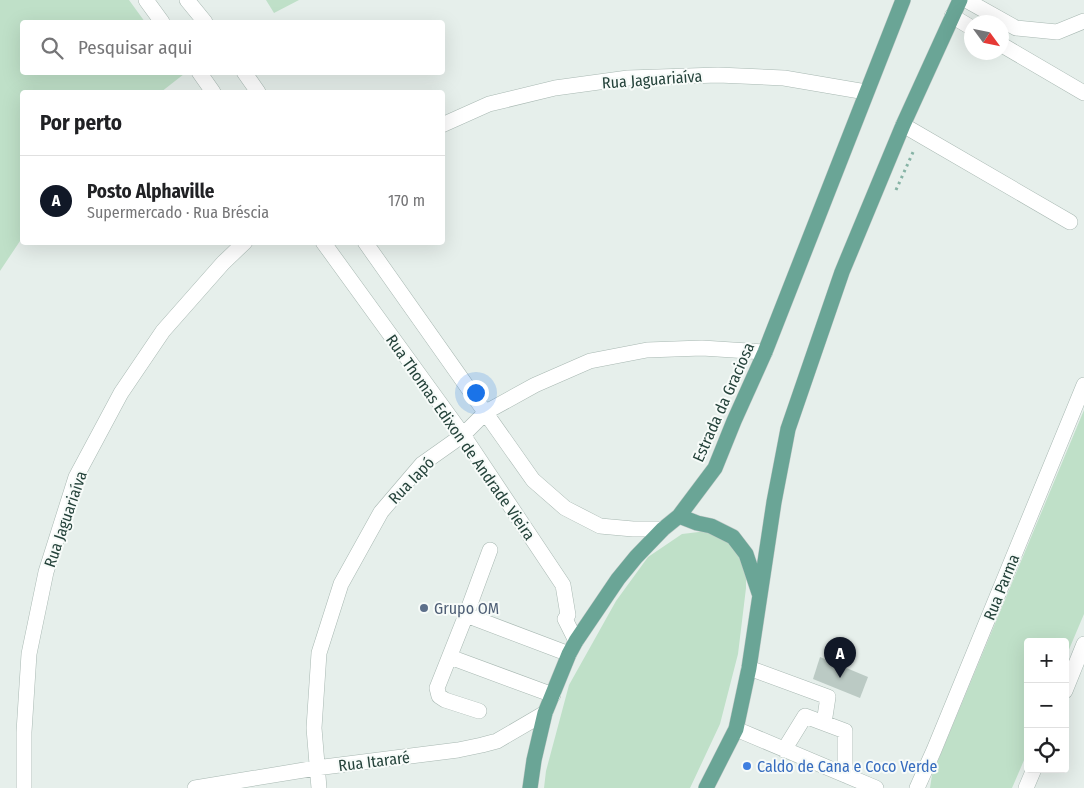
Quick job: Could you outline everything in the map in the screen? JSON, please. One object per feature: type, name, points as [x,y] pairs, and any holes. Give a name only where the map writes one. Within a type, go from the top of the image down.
[{"type":"main road","name":"Estrada da Graciosa","points":[[530,788],[534,760],[545,713],[572,648],[618,579],[636,557],[678,516],[715,468],[765,352],[903,0]]},
{"type":"main road","points":[[706,788],[736,730],[750,668],[774,502],[788,429],[842,272],[903,125],[960,0]]},
{"type":"main road","points":[[678,516],[711,526],[733,537],[746,554],[760,597]]},
{"type":"street","points":[[146,0],[161,20]]},
{"type":"street","points":[[187,0],[203,20]]},
{"type":"street","points":[[966,0],[1016,28],[1057,32],[1084,21]]},
{"type":"street","points":[[952,16],[964,23]]},
{"type":"street","points":[[1009,38],[1016,28]]},
{"type":"street","points":[[1009,49],[1083,91]]},
{"type":"street","points":[[201,75],[212,90]]},
{"type":"street","points":[[246,75],[257,90]]},
{"type":"street","name":"Rua Jaguariaíva","points":[[445,124],[489,104],[555,88],[628,78],[718,75],[784,78],[866,92]]},
{"type":"street","points":[[903,125],[1070,222]]},
{"type":"street","name":"Rua Jaguariaíva","points":[[24,788],[24,732],[29,654],[46,572],[76,477],[121,393],[163,331],[241,245]]},
{"type":"street","name":"Rua Thomas Edixon de Andrade Vieira","points":[[325,245],[462,435],[563,585],[568,615],[565,619],[572,648]]},
{"type":"street","name":"Rua Thomas Edixon de Andrade Vieira","points":[[367,245],[534,480],[565,508],[600,526],[663,529]]},
{"type":"street","name":"Rua Iapó","points":[[319,788],[314,728],[319,653],[341,584],[381,512],[422,464],[462,435],[486,412],[535,385],[590,361],[647,350],[702,348],[765,352]]},
{"type":"street","name":"Rua Parma","points":[[917,788],[1084,385]]},
{"type":"street","points":[[479,711],[446,700],[439,696],[437,688],[490,550]]},
{"type":"street","points":[[466,616],[572,648]]},
{"type":"street","points":[[1068,683],[1084,644]]},
{"type":"street","points":[[450,657],[553,695]]},
{"type":"street","points":[[750,668],[828,697],[824,724]]},
{"type":"street","name":"Rua Itararé","points":[[195,788],[316,768],[458,750],[482,745],[497,740],[545,713]]},
{"type":"street","points":[[784,750],[805,716],[845,731],[845,775]]},
{"type":"street","points":[[736,730],[876,788]]},
{"type":"street","points":[[1026,788],[1032,773]]},
{"type":"path","points":[[893,197],[920,135]]},
{"type":"green space","points":[[0,0],[129,0],[144,20],[20,20],[20,75],[183,75],[164,90],[20,90],[20,241],[0,271]]},
{"type":"green space","points":[[266,0],[299,0],[274,13]]},
{"type":"green space","points":[[1084,410],[1084,614],[1069,650],[1069,638],[1024,638],[1024,760],[1012,788],[930,788],[932,775]]},
{"type":"green space","points":[[707,531],[735,548],[746,569],[746,588],[738,654],[720,724],[690,788],[544,788],[546,771],[569,685],[616,601],[648,557],[682,534]]},
{"type":"building","points":[[820,657],[868,677],[860,698],[813,679]]},
{"type":"place","name":"Grupo OM","points":[[424,608]]},
{"type":"place","name":"Posto Alphaville","points":[[840,678]]},
{"type":"place","name":"Caldo de Cana e Coco Verde","points":[[747,766]]}]
